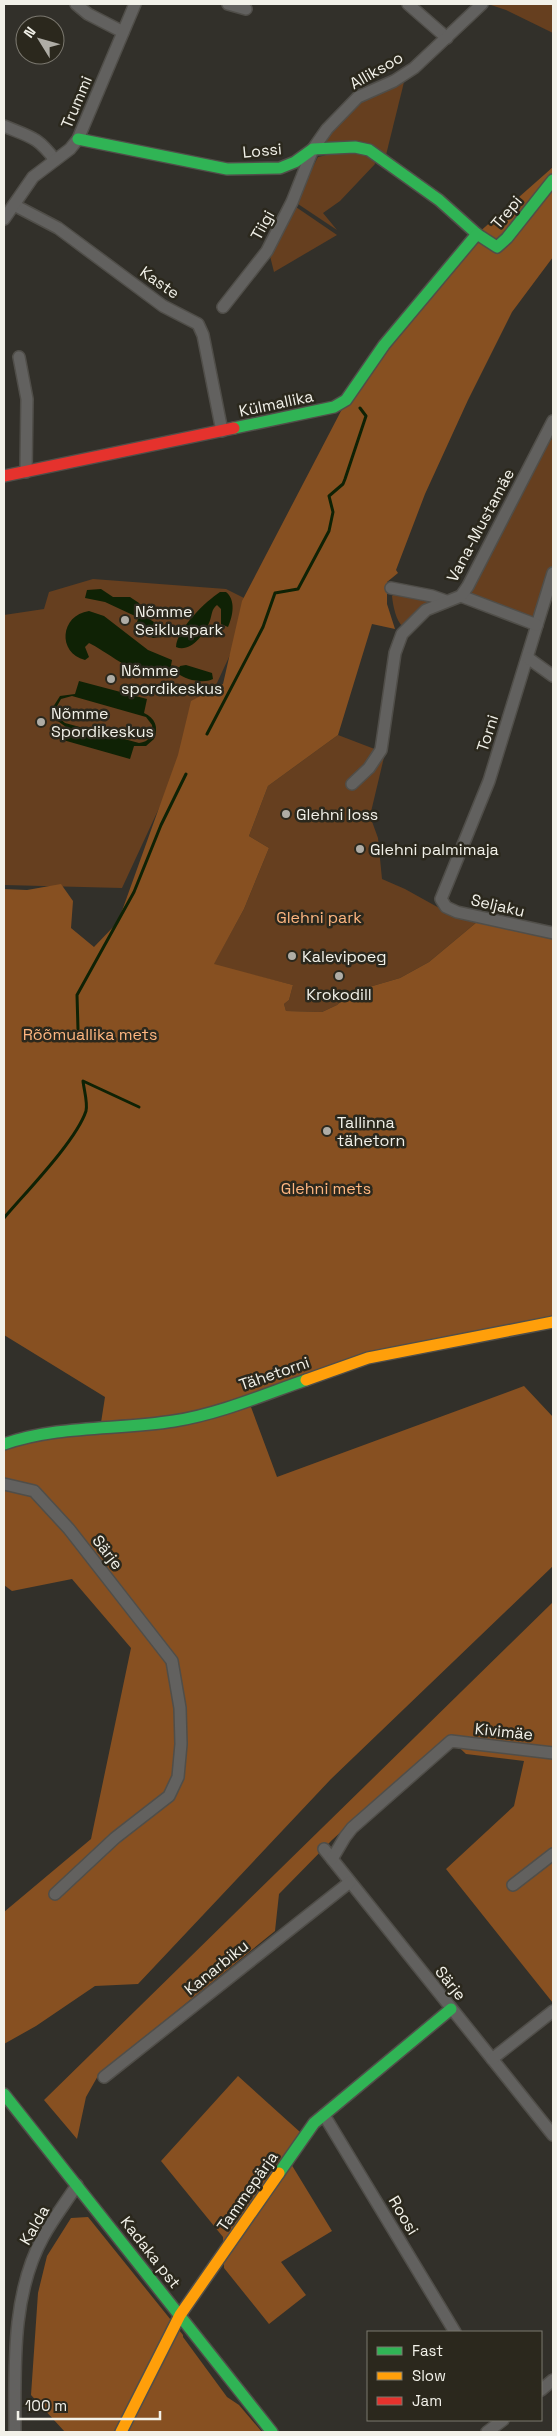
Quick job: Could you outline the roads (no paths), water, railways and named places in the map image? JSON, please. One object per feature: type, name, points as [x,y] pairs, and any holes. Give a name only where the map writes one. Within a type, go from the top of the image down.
[{"type":"street","points":[[76,4],[88,14],[123,32]]},
{"type":"street","name":"Trummi","points":[[4,219],[33,177],[70,149],[78,139],[135,4]]},
{"type":"street","points":[[228,4],[246,9]]},
{"type":"street","points":[[408,4],[447,38]]},
{"type":"street","name":"Alliksoo","points":[[313,149],[327,129],[358,98],[394,81],[414,68],[482,4]]},
{"type":"street","points":[[4,126],[32,136],[54,160]]},
{"type":"street","name":"Lossi","points":[[78,139],[227,169],[280,168],[295,162],[313,149]]},
{"type":"street","points":[[313,149],[355,147],[369,150],[439,200],[477,234]]},
{"type":"street","name":"Tiigi","points":[[223,307],[267,251],[292,202],[313,149]]},
{"type":"street","name":"Trepi","points":[[477,234],[497,246],[507,238],[553,180]]},
{"type":"street","name":"Kaste","points":[[14,205],[58,228],[163,306],[198,324],[222,431]]},
{"type":"street","name":"Külmallika","points":[[4,476],[334,408],[346,400],[384,345],[477,234]]},
{"type":"street","points":[[19,357],[27,399],[26,472]]},
{"type":"street","name":"Vana-Mustamäe","points":[[352,784],[369,768],[381,750],[395,653],[402,634],[426,610],[461,596],[468,586],[553,421]]},
{"type":"street","name":"Torni","points":[[441,899],[489,781],[553,573]]},
{"type":"street","points":[[391,588],[432,596],[446,601]]},
{"type":"street","points":[[461,596],[537,625]]},
{"type":"street","points":[[528,658],[553,676]]},
{"type":"street","name":"Seljaku","points":[[441,899],[446,907],[457,912],[553,933]]},
{"type":"street","name":"Tähetorni","points":[[4,1444],[42,1434],[142,1426],[177,1421],[220,1410],[368,1358],[553,1322]]},
{"type":"street","name":"Särje","points":[[4,1484],[34,1491],[56,1513],[172,1661],[180,1708],[181,1744],[178,1777],[169,1796],[115,1838],[55,1894]]},
{"type":"street","name":"Kivimäe","points":[[332,1859],[344,1837],[352,1828],[451,1742],[553,1753]]},
{"type":"street","name":"Särje","points":[[324,1849],[553,2135]]},
{"type":"street","points":[[514,1885],[553,1854]]},
{"type":"street","name":"Kanarbiku","points":[[104,2077],[350,1882]]},
{"type":"street","name":"Tammepärja","points":[[121,2432],[180,2315],[314,2123],[451,2009]]},
{"type":"street","points":[[492,2059],[553,2011]]},
{"type":"street","name":"Kadaka pst","points":[[4,2094],[272,2432]]},
{"type":"street","name":"Roosi","points":[[324,2115],[455,2331]]},
{"type":"street","name":"Kalda","points":[[15,2432],[15,2363],[21,2307],[30,2268],[43,2237],[77,2185]]},
{"type":"street","points":[[542,2389],[553,2380]]},
{"type":"street","points":[[487,2432],[502,2421]]},
{"type":"waterway","points":[[207,734],[263,627],[275,593],[298,589],[329,531],[333,512],[329,496],[343,484],[345,479],[366,416],[360,408]]},
{"type":"waterway","points":[[172,667],[179,669]]},
{"type":"waterway","points":[[78,1029],[77,995],[134,892],[161,825],[186,774]]},
{"type":"waterway","points":[[4,1218],[37,1181],[81,1123],[86,1111],[83,1081],[139,1107]]},
{"type":"place","name":"Nõmme Seikluspark","points":[[125,620]]},
{"type":"place","name":"Nõmme spordikeskus","points":[[111,679]]},
{"type":"place","name":"Nõmme Spordikeskus","points":[[41,722]]},
{"type":"place","name":"Glehni loss","points":[[286,814]]},
{"type":"place","name":"Glehni palmimaja","points":[[360,849]]},
{"type":"place","name":"Kalevipoeg","points":[[292,956]]},
{"type":"place","name":"Krokodill","points":[[339,976]]},
{"type":"place","name":"Tallinna tähetorn","points":[[327,1131]]},
{"type":"park label","name":"Glehni park","points":[[319,917]]},
{"type":"park label","name":"Rõõmuallika mets","points":[[90,1034]]},
{"type":"park label","name":"Glehni mets","points":[[326,1188]]}]
